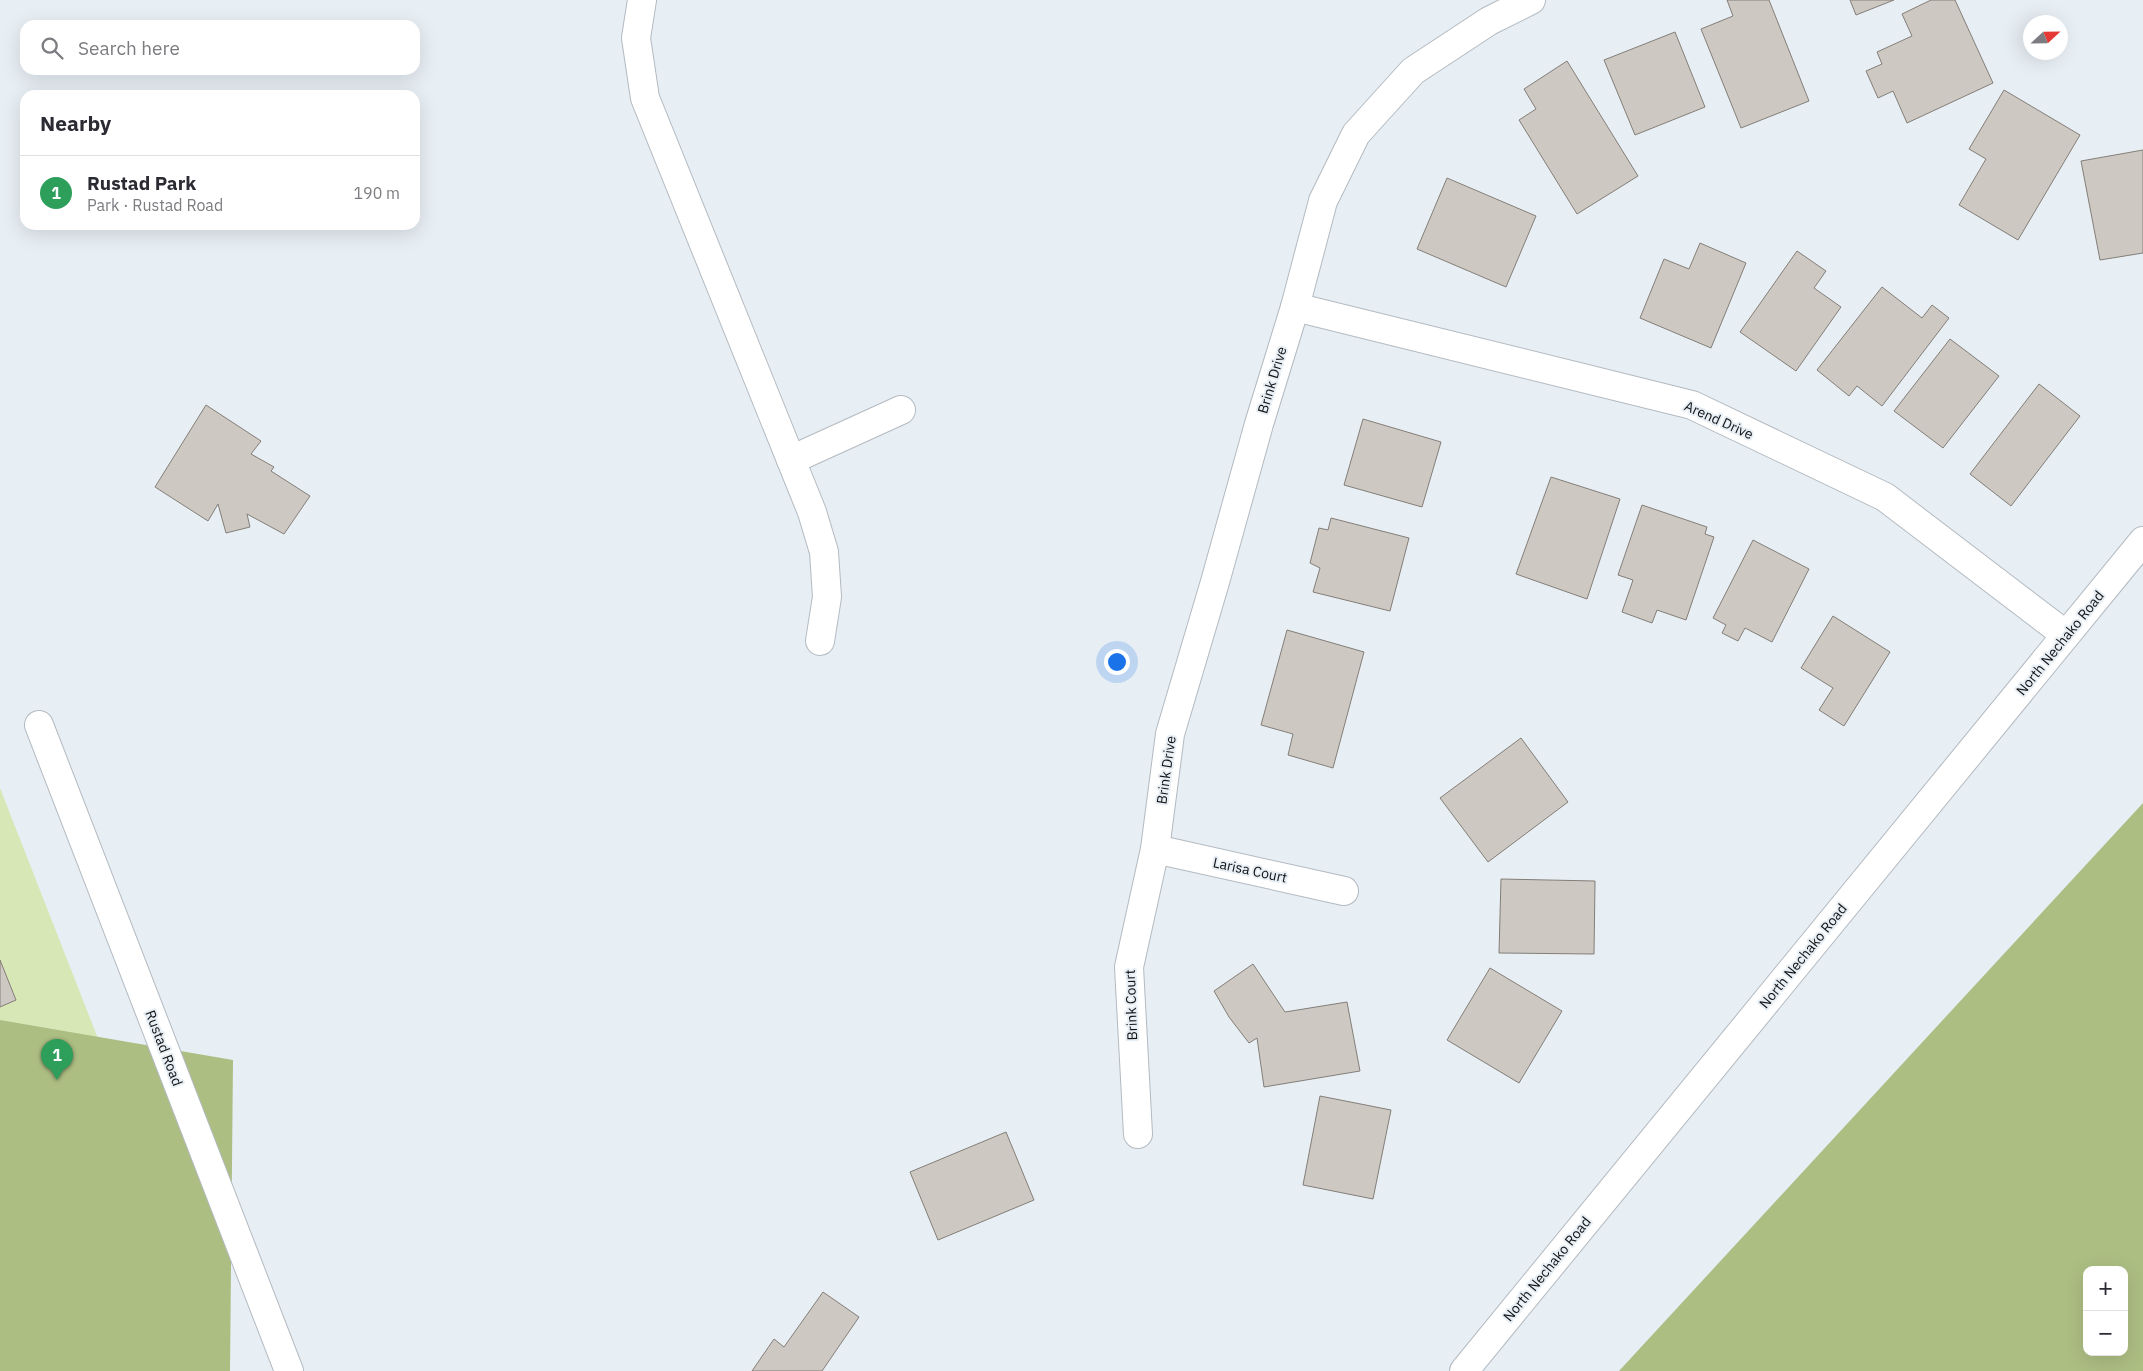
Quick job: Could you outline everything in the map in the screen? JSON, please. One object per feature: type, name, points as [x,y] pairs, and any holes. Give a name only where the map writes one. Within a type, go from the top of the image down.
[{"type":"street","points":[[642,0],[636,38],[645,98],[812,512],[824,552],[827,597],[820,641]]},
{"type":"street","name":"Brink Drive","points":[[1155,849],[1170,734],[1216,582],[1259,424],[1295,307],[1323,201],[1356,134],[1413,71],[1489,21],[1531,0]]},
{"type":"street","name":"Arend Drive","points":[[1295,307],[1692,405],[1885,497],[2066,635]]},
{"type":"street","points":[[791,460],[901,410]]},
{"type":"street","name":"North Nechako Road","points":[[1464,1371],[2143,541]]},
{"type":"street","name":"Rustad Road","points":[[39,725],[288,1371]]},
{"type":"street","name":"Larisa Court","points":[[1155,849],[1344,891]]},
{"type":"street","name":"Brink Court","points":[[1138,1134],[1128,968],[1155,849]]},
{"type":"green space","points":[[0,788],[228,1371],[0,1371]]},
{"type":"green space","points":[[2143,803],[2143,1371],[1619,1371]]},
{"type":"green space","points":[[0,1020],[233,1060],[230,1371],[0,1371]]},
{"type":"building","points":[[1727,0],[1769,0],[1809,101],[1741,128],[1701,29],[1733,16]]},
{"type":"building","points":[[1850,0],[1894,0],[1856,15]]},
{"type":"building","points":[[1931,0],[1955,0],[1993,83],[1907,123],[1893,91],[1878,98],[1866,71],[1882,64],[1877,52],[1912,36],[1902,14]]},
{"type":"building","points":[[1675,32],[1705,107],[1635,135],[1604,60]]},
{"type":"building","points":[[1567,61],[1638,176],[1577,214],[1519,120],[1536,109],[1524,89]]},
{"type":"building","points":[[2004,90],[2080,135],[2018,240],[1959,205],[1986,159],[1969,149]]},
{"type":"building","points":[[2143,150],[2143,253],[2100,260],[2081,161]]},
{"type":"building","points":[[1447,178],[1536,216],[1506,287],[1417,249]]},
{"type":"building","points":[[1700,243],[1746,263],[1711,348],[1640,318],[1664,259],[1689,269]]},
{"type":"building","points":[[1797,251],[1826,271],[1814,288],[1841,307],[1796,371],[1740,332]]},
{"type":"building","points":[[1882,287],[1922,318],[1932,305],[1949,318],[1882,406],[1857,386],[1849,396],[1817,370]]},
{"type":"building","points":[[1950,339],[1999,376],[1943,448],[1894,411]]},
{"type":"building","points":[[2039,384],[2080,416],[2011,506],[1970,474]]},
{"type":"building","points":[[206,405],[261,441],[251,454],[274,467],[271,471],[310,496],[284,534],[247,514],[250,527],[226,533],[218,504],[208,521],[155,487]]},
{"type":"building","points":[[1363,419],[1441,442],[1422,507],[1344,485]]},
{"type":"building","points":[[1551,477],[1620,499],[1587,599],[1516,574]]},
{"type":"building","points":[[1642,505],[1707,527],[1705,534],[1714,537],[1686,620],[1657,610],[1652,623],[1622,612],[1633,580],[1618,575]]},
{"type":"building","points":[[1331,518],[1409,538],[1390,611],[1313,592],[1320,568],[1310,563],[1319,528],[1328,530]]},
{"type":"building","points":[[1753,540],[1809,569],[1772,642],[1745,628],[1738,641],[1722,633],[1726,625],[1713,618]]},
{"type":"building","points":[[1833,616],[1890,652],[1844,726],[1819,710],[1833,688],[1801,668]]},
{"type":"building","points":[[1287,630],[1364,652],[1333,768],[1288,755],[1293,734],[1261,725]]},
{"type":"building","points":[[1521,738],[1568,802],[1488,862],[1440,798]]},
{"type":"building","points":[[1501,879],[1595,881],[1594,954],[1499,953]]},
{"type":"building","points":[[0,960],[16,1000],[0,1007]]},
{"type":"building","points":[[1253,964],[1285,1012],[1347,1002],[1360,1071],[1264,1087],[1257,1038],[1249,1043],[1229,1017],[1214,991]]},
{"type":"building","points":[[1490,968],[1562,1011],[1519,1083],[1447,1040]]},
{"type":"building","points":[[1320,1096],[1391,1110],[1373,1199],[1303,1185]]},
{"type":"building","points":[[1006,1132],[1034,1200],[938,1240],[910,1172]]},
{"type":"building","points":[[823,1292],[859,1317],[822,1371],[752,1371],[774,1339],[784,1347]]},
{"type":"place","name":"Rustad Park","points":[[57,1080]]}]
